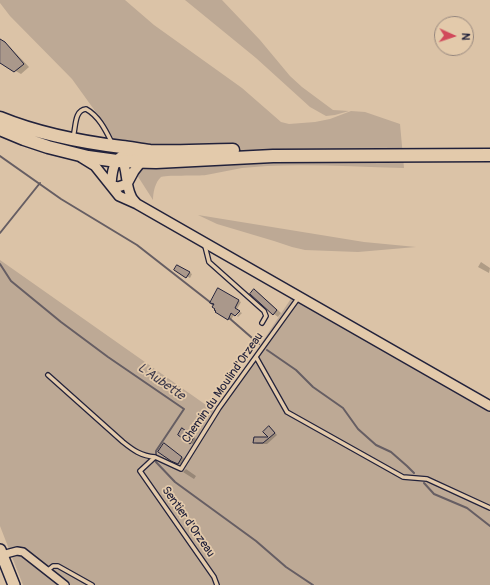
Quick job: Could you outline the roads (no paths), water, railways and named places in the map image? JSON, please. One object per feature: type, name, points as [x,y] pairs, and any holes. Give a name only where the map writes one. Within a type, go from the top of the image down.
[{"type":"main road","points":[[0,118],[27,128],[71,139],[149,151],[490,149]]},
{"type":"main road","points":[[0,129],[24,139],[74,154],[88,157],[141,162],[273,156],[490,155]]},
{"type":"main road","points":[[1,552],[14,585]]},
{"type":"street","points":[[113,146],[126,172],[130,195],[137,204]]},
{"type":"street","points":[[111,186],[113,166],[126,153],[149,151]]},
{"type":"street","points":[[74,154],[93,164],[119,196],[137,204],[490,406]]},
{"type":"street","points":[[111,186],[118,187],[127,184],[141,162]]},
{"type":"street","points":[[1,552],[23,552],[65,585]]},
{"type":"lane","points":[[71,139],[79,112],[86,109],[93,114],[102,125],[113,146]]},
{"type":"lane","points":[[205,243],[209,262],[264,311],[266,316],[262,323]]},
{"type":"lane","name":"Chemin du Moulind'Orzeau","points":[[156,458],[181,469],[219,408],[299,297]]},
{"type":"lane","points":[[256,357],[287,412],[403,477],[427,479],[490,508]]},
{"type":"lane","points":[[48,375],[133,450],[145,456],[156,458]]},
{"type":"lane","name":"Sentier d'Orzeau","points":[[156,458],[140,471],[214,577],[217,585]]},
{"type":"lane","points":[[47,571],[52,566],[58,566],[92,585]]},
{"type":"waterway","name":"L'Aubette","points":[[0,156],[61,199],[137,245],[215,306]]},
{"type":"waterway","name":"L'Aubette","points":[[0,233],[40,183]]},
{"type":"waterway","name":"L'Aubette","points":[[0,264],[11,281],[61,322],[108,357],[184,409],[156,451],[156,462],[175,482],[256,541],[286,567],[313,585]]},
{"type":"waterway","name":"L'Aubette","points":[[228,317],[259,344]]},
{"type":"waterway","name":"L'Aubette","points":[[267,350],[296,370],[313,387],[343,408],[358,429],[376,445],[391,452],[414,473]]},
{"type":"waterway","name":"L'Aubette","points":[[424,483],[434,494],[467,508],[490,526]]}]
